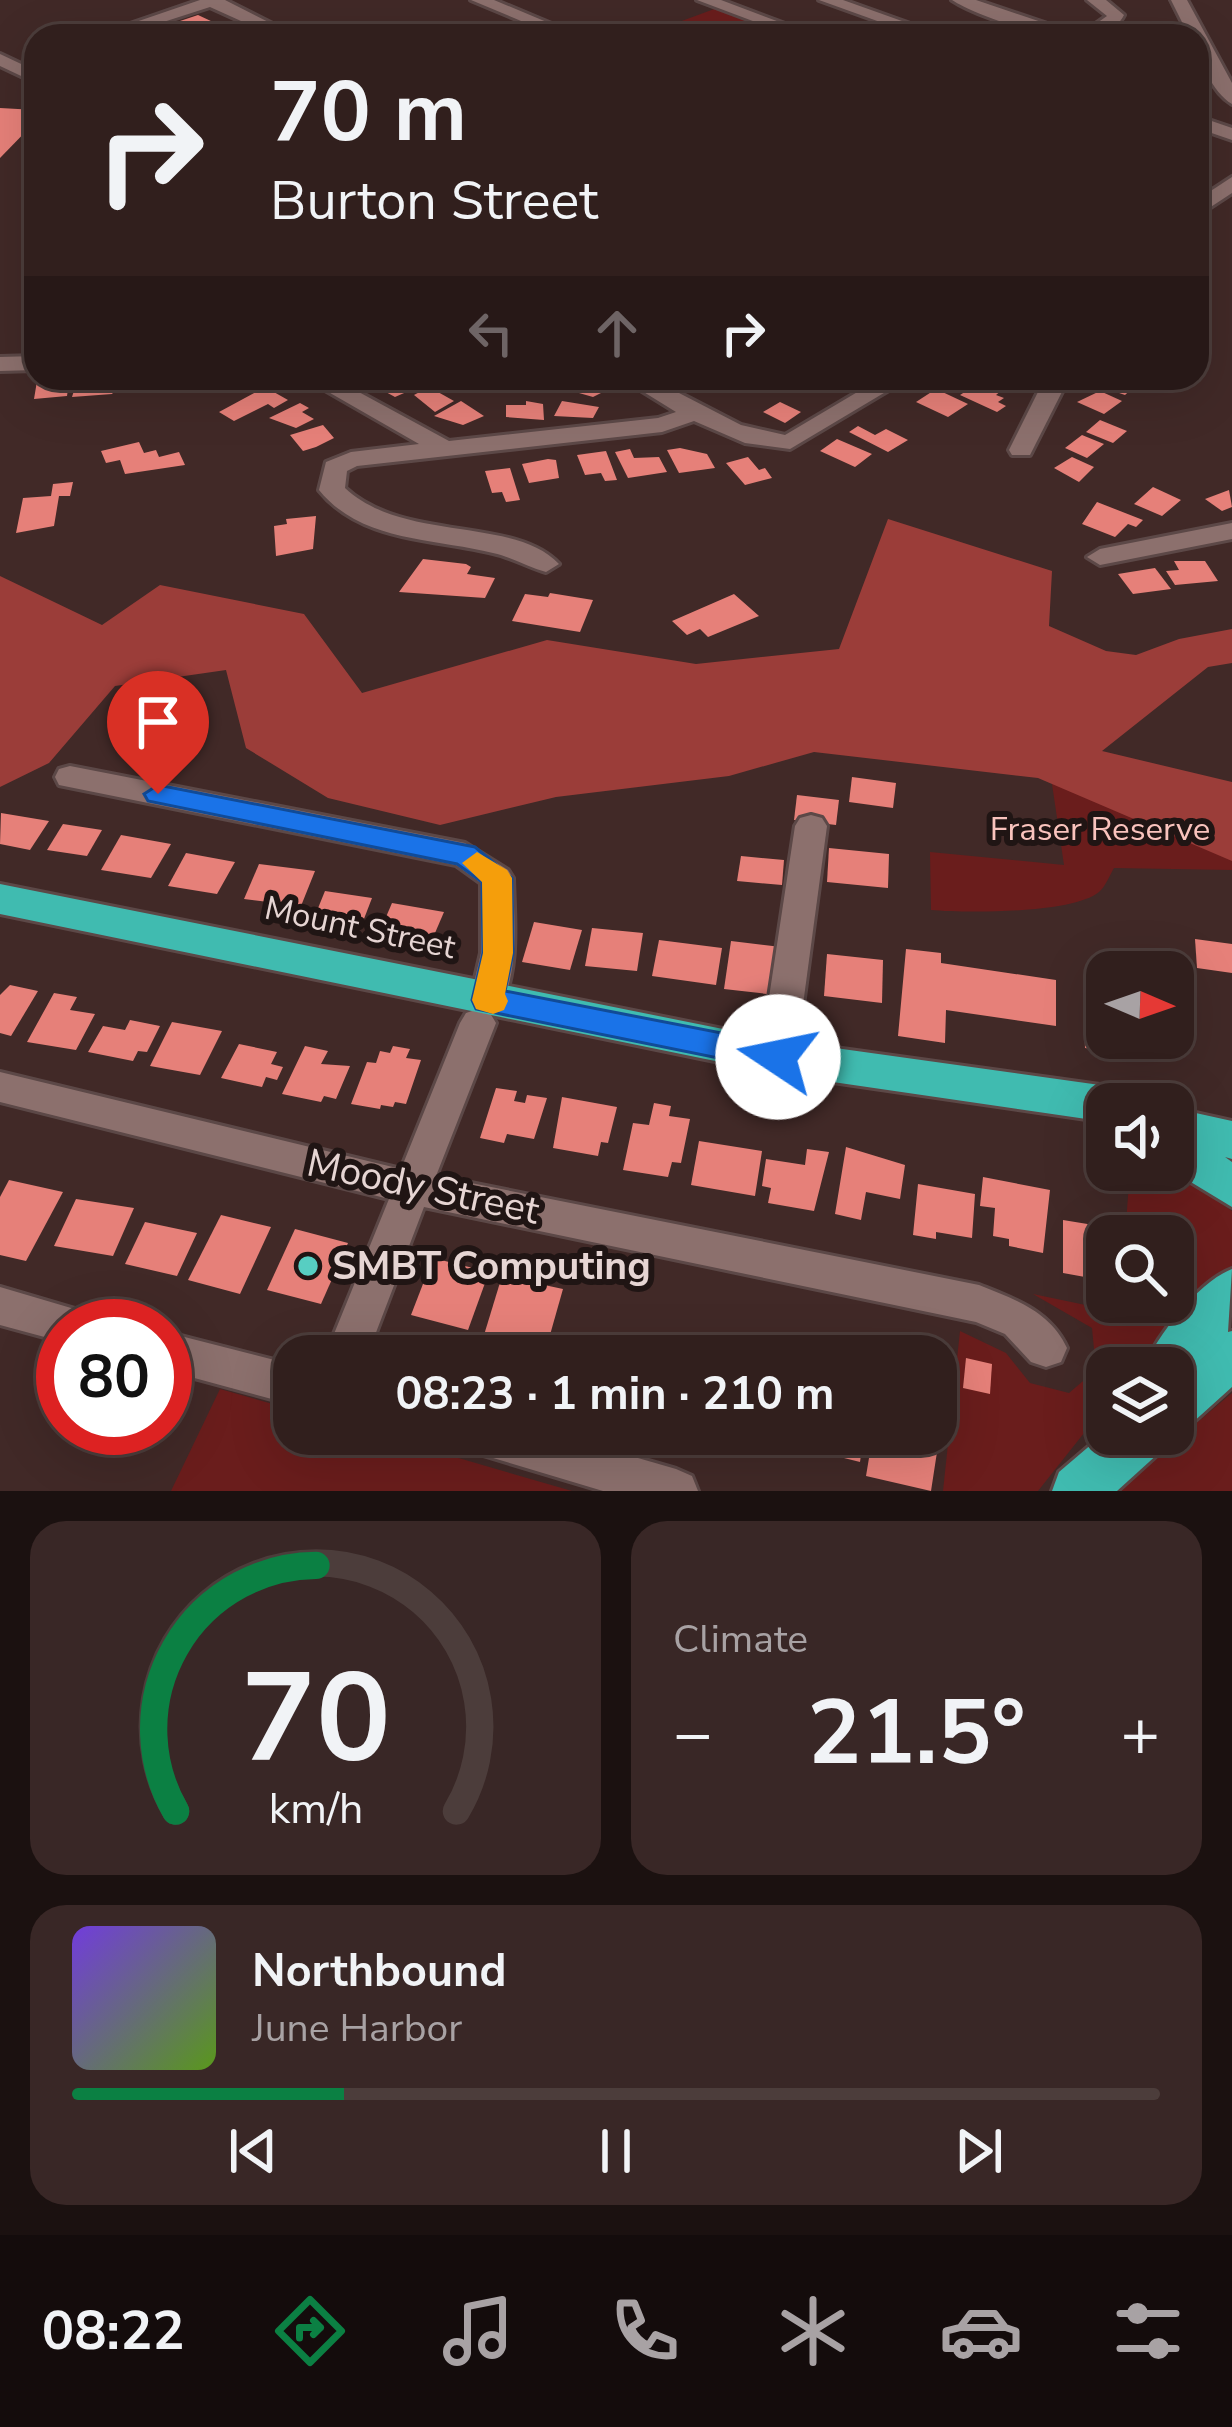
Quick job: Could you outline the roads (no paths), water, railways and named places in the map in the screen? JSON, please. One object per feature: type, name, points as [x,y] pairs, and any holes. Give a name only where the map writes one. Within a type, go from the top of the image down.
[{"type":"highway","name":"Mount Street","points":[[0,899],[483,1012],[1086,1107]]},
{"type":"highway","points":[[1194,1112],[1232,1116]]},
{"type":"highway","points":[[1194,1131],[1232,1140]]},
{"type":"highway","points":[[1194,1161],[1232,1187]]},
{"type":"highway","points":[[1185,1347],[1232,1291]]},
{"type":"highway","points":[[1194,1388],[1232,1354]]},
{"type":"highway","points":[[1074,1491],[1101,1455]]},
{"type":"highway","points":[[1074,1491],[1117,1455]]},
{"type":"street","points":[[478,0],[541,24]]},
{"type":"street","points":[[706,0],[775,24]]},
{"type":"street","points":[[827,0],[900,24]]},
{"type":"street","points":[[961,0],[1035,24]]},
{"type":"street","points":[[1095,0],[1116,15],[1112,24]]},
{"type":"street","points":[[141,24],[214,1],[263,24]]},
{"type":"street","points":[[1209,37],[1222,38]]},
{"type":"street","points":[[1209,74],[1232,99]]},
{"type":"street","points":[[336,390],[445,448]]},
{"type":"street","points":[[657,390],[762,442],[790,442],[877,390]]},
{"type":"street","points":[[1021,450],[1051,390]]},
{"type":"street","points":[[546,564],[508,546],[360,515],[332,490],[331,476],[335,467],[351,459],[662,424],[699,411]]},
{"type":"street","points":[[374,456],[398,426]]},
{"type":"street","points":[[1100,557],[1232,531]]},
{"type":"street","points":[[70,777],[465,855],[497,878],[498,953],[483,1012],[354,1335]]},
{"type":"street","points":[[778,1057],[811,826]]},
{"type":"street","name":"Moody Street","points":[[0,1087],[414,1186],[979,1304],[1019,1321],[1046,1348]]},
{"type":"street","points":[[0,1306],[36,1316]]},
{"type":"street","points":[[192,1358],[273,1379]]},
{"type":"street","points":[[554,1455],[676,1491]]},
{"type":"place","name":"SMBT Computing","points":[[308,1266]]},
{"type":"park label","name":"Fraser Reserve","points":[[1100,829]]}]
